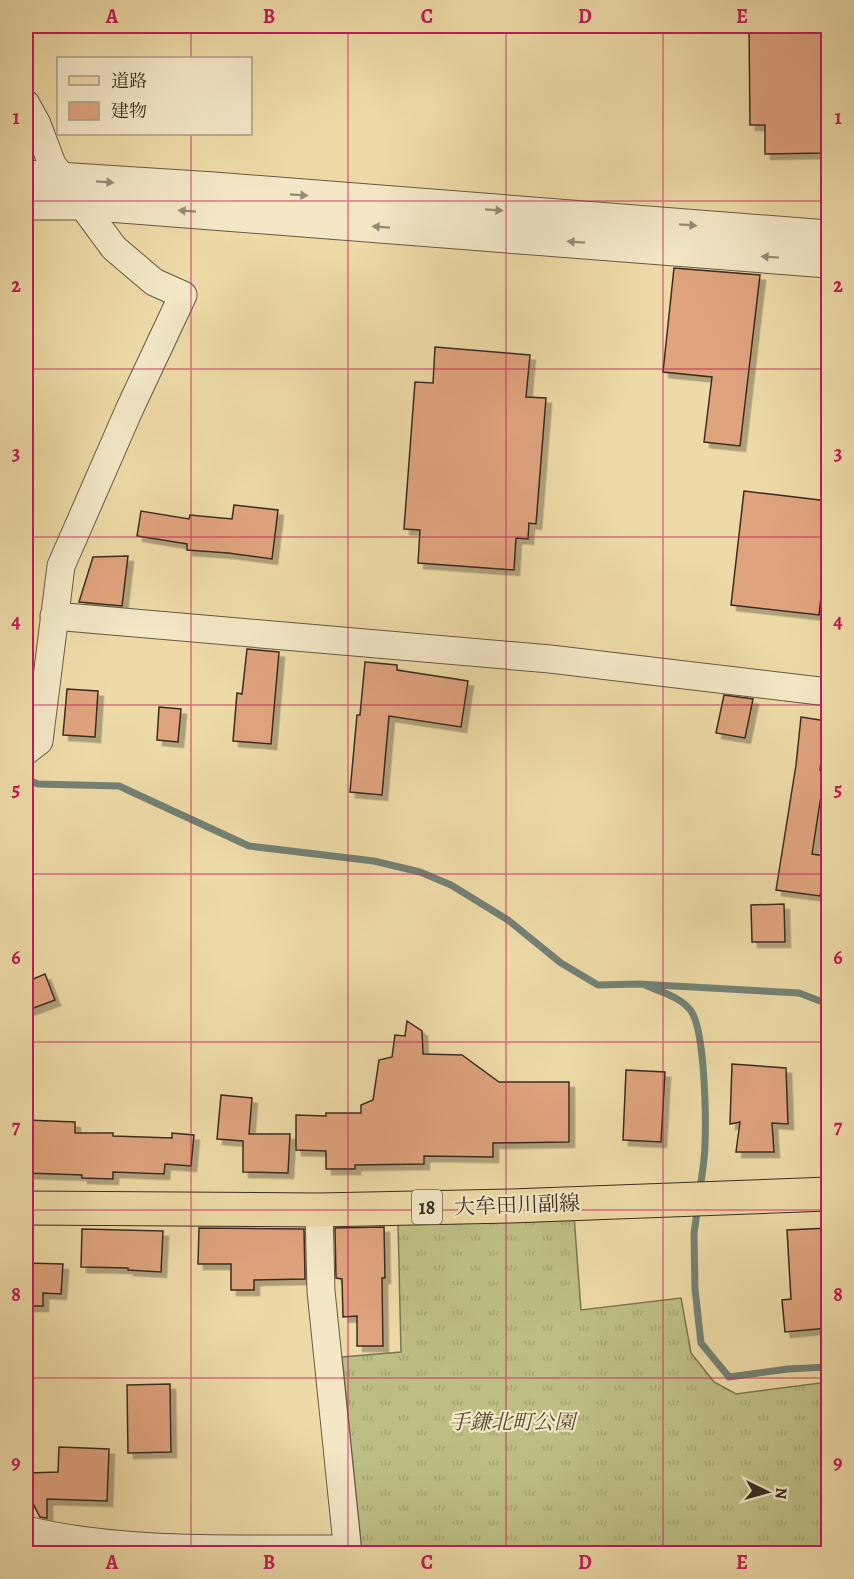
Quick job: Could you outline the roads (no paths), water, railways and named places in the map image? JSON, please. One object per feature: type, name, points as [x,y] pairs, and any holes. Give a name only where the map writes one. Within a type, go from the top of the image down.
[{"type":"main road","name":"大牟田川副線","points":[[26,1208],[319,1210],[511,1206],[828,1194]]},
{"type":"street","points":[[26,104],[37,124],[52,164],[114,248],[154,282],[183,295],[130,408],[61,566],[39,741],[26,751]]},
{"type":"street","points":[[26,177],[74,191],[828,261]]},
{"type":"street","points":[[26,203],[74,191],[214,189],[828,237]]},
{"type":"street","points":[[54,616],[550,659],[828,692]]},
{"type":"street","points":[[26,1530],[62,1539],[179,1551],[348,1551],[321,1291],[319,1210]]},
{"type":"waterway","points":[[26,779],[38,784],[119,786],[249,846],[374,861],[420,872],[451,885],[508,920],[561,963],[598,985],[639,984],[799,993],[828,1004]]},
{"type":"waterway","points":[[647,986],[682,1002],[691,1011],[696,1021],[704,1075],[705,1114],[700,1189]]},
{"type":"waterway","points":[[698,1206],[694,1233],[695,1289],[701,1343],[729,1377],[788,1369],[828,1367]]},
{"type":"park label","name":"手鎌北町公園","points":[[512,1422]]}]
